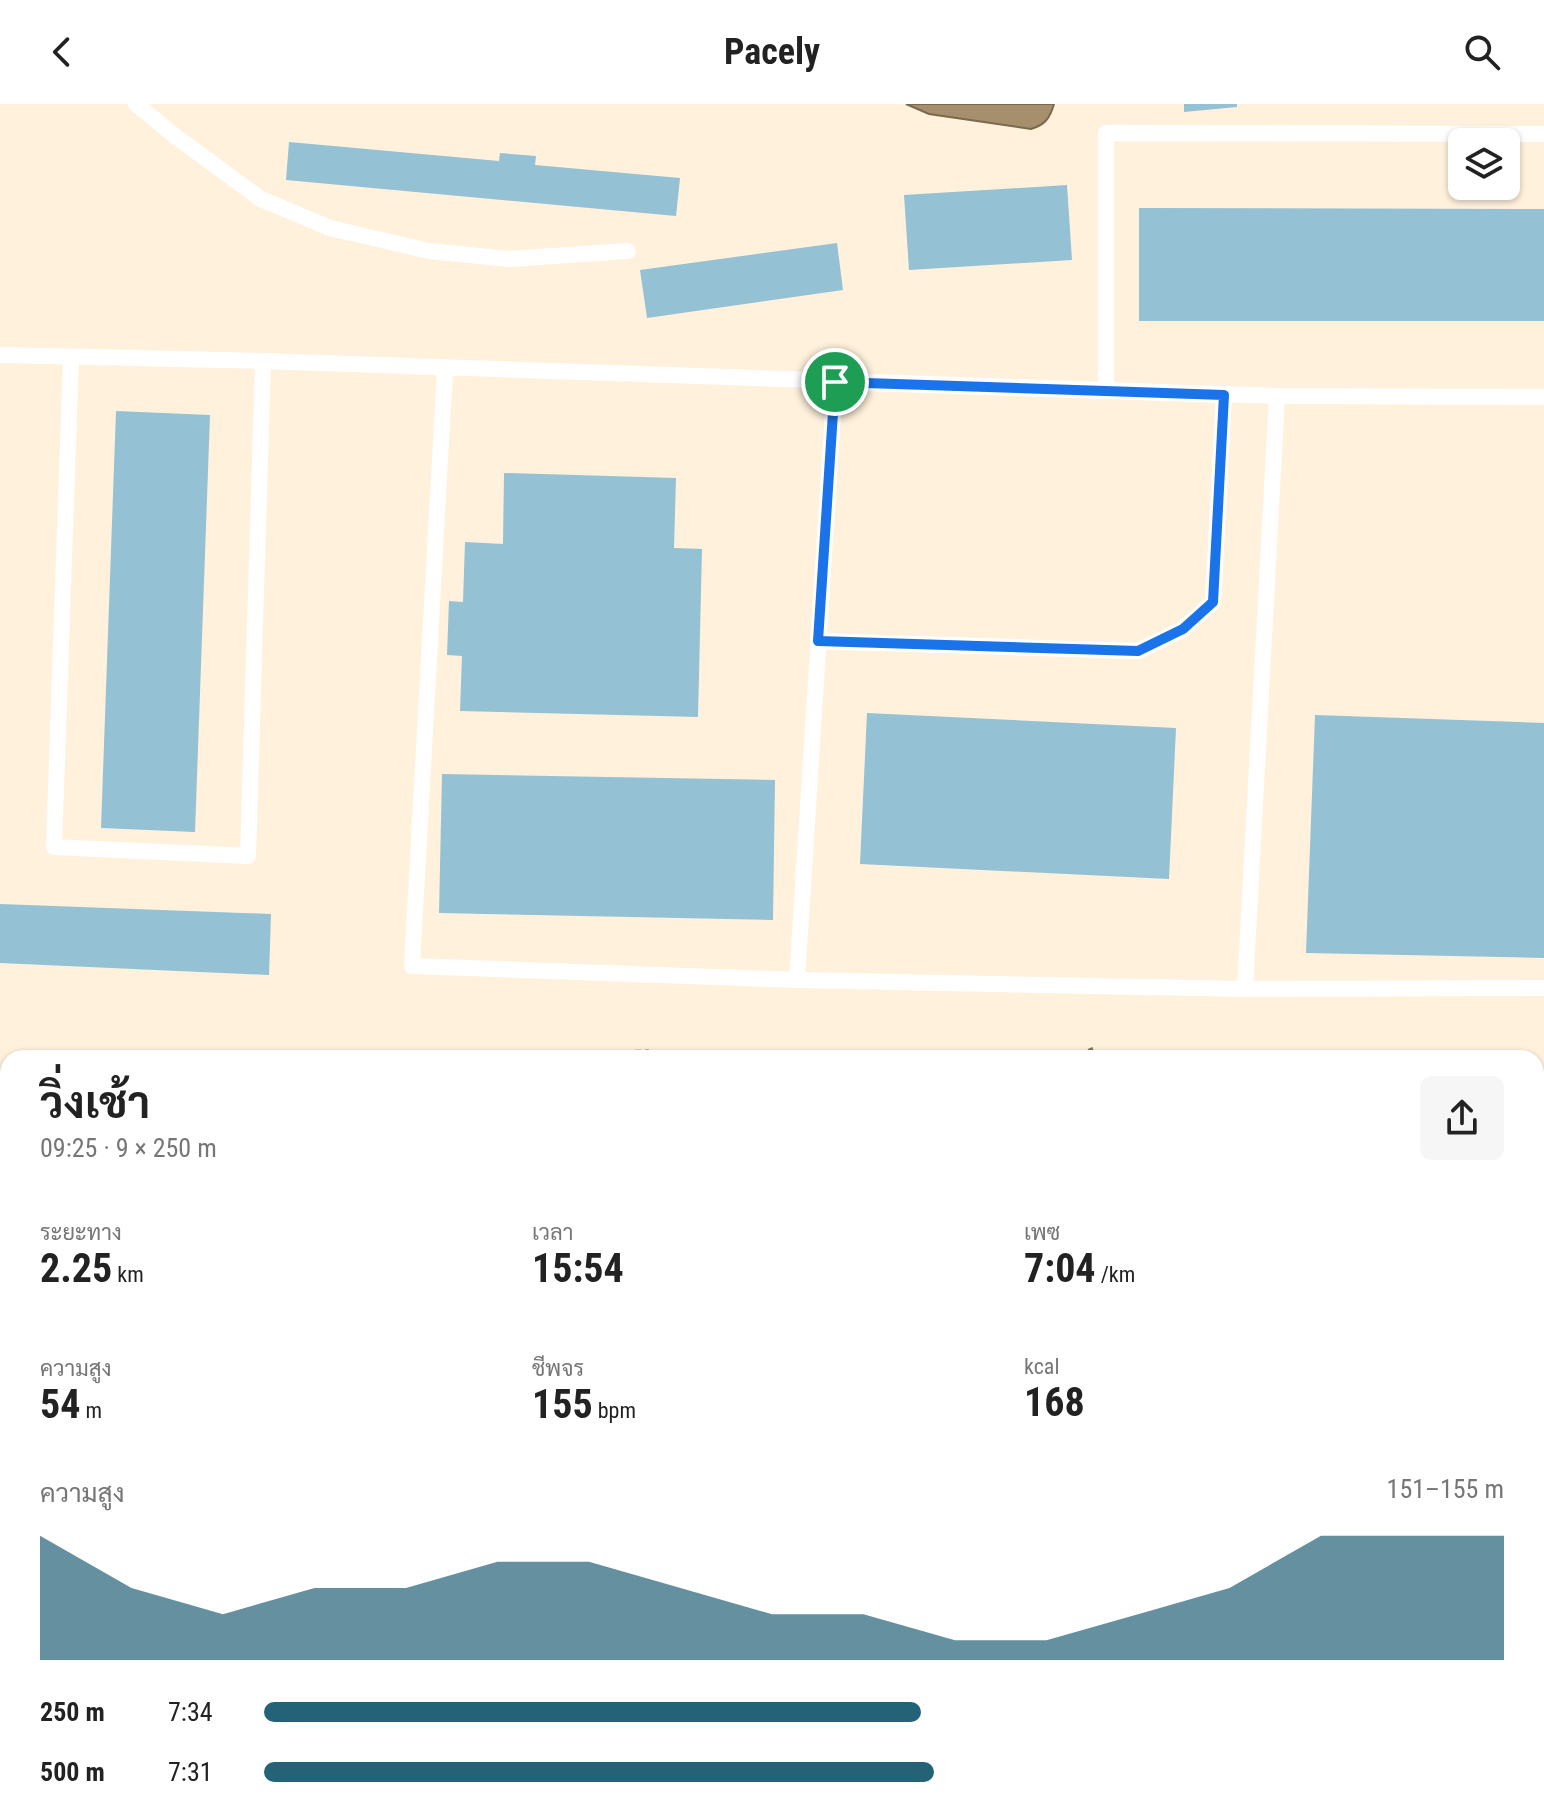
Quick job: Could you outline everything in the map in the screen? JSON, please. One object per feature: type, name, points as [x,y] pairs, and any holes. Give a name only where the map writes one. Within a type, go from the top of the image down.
[{"type":"lane","points":[[136,104],[261,199],[330,228],[429,251],[509,259],[628,251]]},
{"type":"lane","points":[[1106,391],[1106,133],[1544,134]]},
{"type":"lane","points":[[0,355],[263,361],[1224,395],[1544,397]]},
{"type":"lane","points":[[71,357],[54,847],[248,856],[263,361]]},
{"type":"lane","points":[[445,369],[412,966],[797,980],[1245,989],[1544,988]]},
{"type":"lane","points":[[797,980],[835,382]]},
{"type":"lane","points":[[818,641],[1138,651],[1183,629],[1213,602],[1224,395]]},
{"type":"lane","points":[[1245,989],[1277,396]]},
{"type":"shaded area","points":[[906,104],[1054,104],[1046,120],[1031,129],[929,114]]},
{"type":"building","points":[[1184,104],[1237,104],[1237,107],[1184,112]]},
{"type":"building","points":[[289,142],[499,161],[500,153],[536,156],[535,165],[680,178],[676,216],[286,180]]},
{"type":"building","points":[[1067,185],[1072,260],[909,270],[904,195]]},
{"type":"building","points":[[1139,208],[1544,209],[1544,321],[1139,321]]},
{"type":"building","points":[[837,243],[843,290],[647,318],[640,270]]},
{"type":"building","points":[[116,411],[210,415],[195,832],[101,828]]},
{"type":"building","points":[[504,473],[676,478],[674,548],[702,549],[698,717],[460,711],[462,656],[447,655],[449,601],[463,602],[465,542],[503,544]]},
{"type":"building","points":[[867,713],[1176,728],[1169,879],[860,864]]},
{"type":"building","points":[[1315,715],[1544,723],[1544,958],[1306,953]]},
{"type":"building","points":[[442,774],[775,780],[773,920],[439,913]]},
{"type":"building","points":[[0,904],[271,914],[269,975],[0,963]]},
{"type":"route","points":[[835,382],[1224,395],[1213,602],[1183,629],[1138,651],[818,641],[835,382]]}]
